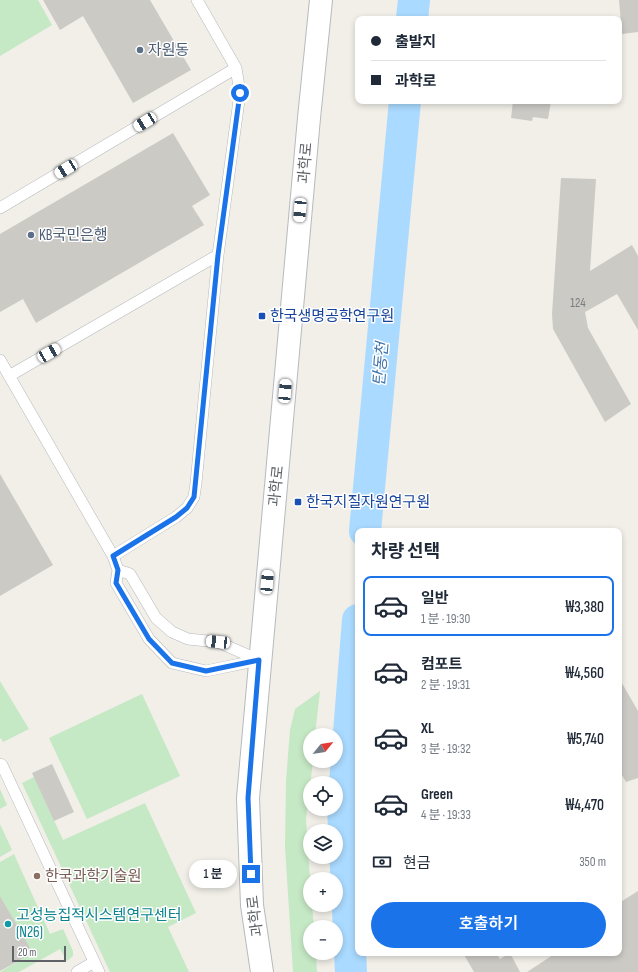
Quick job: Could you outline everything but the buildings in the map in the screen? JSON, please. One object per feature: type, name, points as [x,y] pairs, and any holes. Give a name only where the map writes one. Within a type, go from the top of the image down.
[{"type":"main road","name":"과학로","points":[[262,972],[252,905],[248,798],[259,660],[280,450],[309,118],[321,0]]},
{"type":"lane","points":[[113,556],[176,517],[187,508],[194,497],[218,255],[240,93],[236,68],[197,0]]},
{"type":"lane","points":[[0,208],[236,68]]},
{"type":"lane","points":[[9,376],[218,255]]},
{"type":"lane","points":[[0,360],[113,556],[118,570],[116,583],[149,639],[172,663],[206,671],[259,660]]},
{"type":"lane","points":[[118,570],[130,574],[156,618],[172,632],[188,638],[218,642],[259,660]]},
{"type":"lane","points":[[0,764],[2,765],[96,967],[77,972]]},
{"type":"green space","points":[[0,0],[38,0],[52,25],[0,56]]},
{"type":"green space","points":[[0,681],[29,729],[3,742],[1,738],[0,739]]},
{"type":"green space","points":[[320,691],[316,728],[303,728],[303,768],[312,768],[311,776],[303,776],[303,816],[306,816],[306,824],[303,824],[303,864],[309,864],[310,872],[303,872],[303,912],[313,912],[313,920],[303,920],[303,960],[316,960],[317,972],[293,972],[285,847],[286,781],[290,730],[295,709]]},
{"type":"green space","points":[[142,694],[180,776],[87,819],[49,738]]},
{"type":"green space","points":[[34,777],[63,840],[145,803],[196,913],[168,927],[189,972],[110,972],[22,783]]},
{"type":"green space","points":[[0,789],[7,805],[0,809]]},
{"type":"green space","points":[[0,824],[12,850],[0,857]]},
{"type":"green space","points":[[14,854],[50,934],[63,929],[73,951],[73,956],[67,961],[60,949],[19,972],[0,972],[32,953],[0,896],[0,862]]},
{"type":"waterway","name":"탄동천","points":[[412,16],[414,0]]},
{"type":"waterway","name":"탄동천","points":[[365,528],[405,104]]},
{"type":"waterway","name":"탄동천","points":[[351,972],[343,808],[355,658]]},
{"type":"place","name":"자원동","points":[[140,50]]},
{"type":"place","name":"KB국민은행","points":[[31,235]]},
{"type":"place","name":"한국생명공학연구원","points":[[262,316]]},
{"type":"place","name":"한국지질자원연구원","points":[[298,502]]},
{"type":"place","name":"한국과학기술원","points":[[37,876]]},
{"type":"place","name":"고성능집적시스템연구센터 (N26)","points":[[8,924]]},
{"type":"route","points":[[240,93],[218,255],[194,497],[187,508],[176,517],[113,556],[118,570],[116,583],[149,639],[172,663],[206,671],[259,660],[248,798],[251,874]]}]
